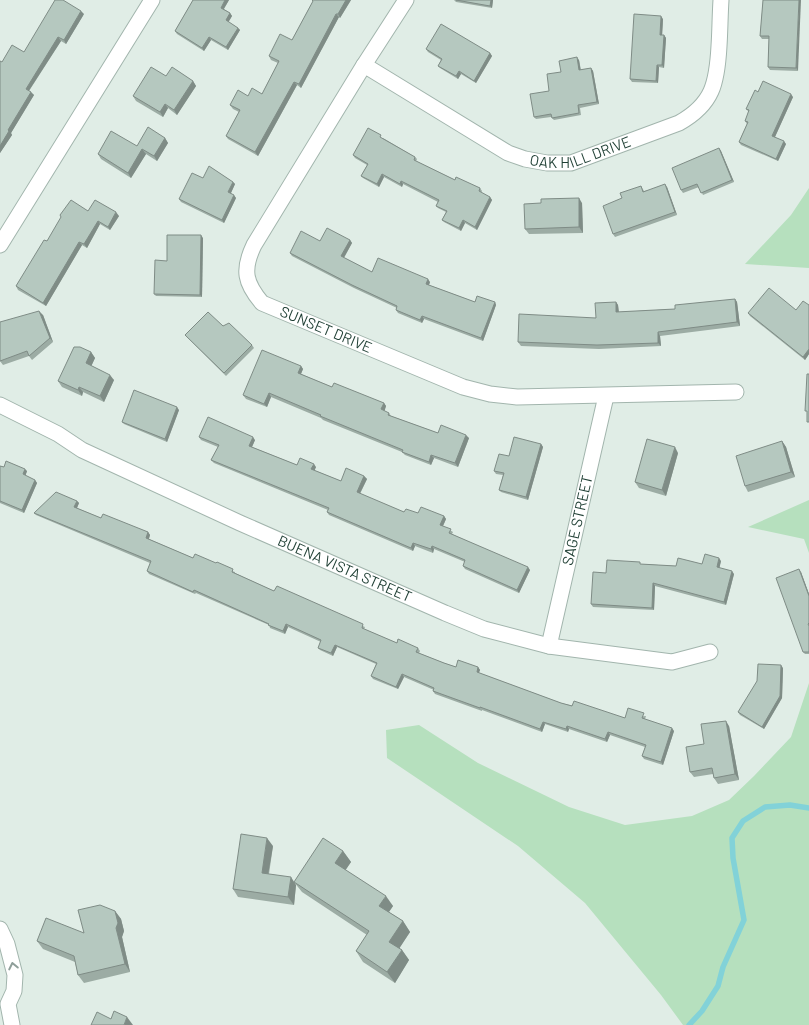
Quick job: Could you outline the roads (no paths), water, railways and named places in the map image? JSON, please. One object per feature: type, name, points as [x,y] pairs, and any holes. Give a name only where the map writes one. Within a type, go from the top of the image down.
[{"type":"street","points":[[0,245],[152,0]]},
{"type":"street","name":"SUNSET DRIVE","points":[[406,0],[364,64],[247,259],[247,274],[253,292],[262,304],[463,387],[490,394],[517,397],[736,392]]},
{"type":"street","name":"OAK HILL DRIVE","points":[[364,64],[508,153],[525,159],[547,163],[571,162],[679,123],[691,116],[703,105],[712,91],[717,75],[721,0]]},
{"type":"street","name":"SAGE STREET","points":[[549,646],[606,396]]},
{"type":"street","name":"BUENA VISTA STREET","points":[[0,405],[58,434],[82,450],[240,523],[484,629],[549,646],[672,662],[710,652]]},
{"type":"street","points":[[0,929],[7,944],[15,975],[14,991],[4,1002],[12,1025]]},
{"type":"waterway","points":[[689,1025],[702,1011],[718,986],[723,967],[744,920],[733,858],[732,838],[743,821],[765,807],[790,805],[809,808]]}]
